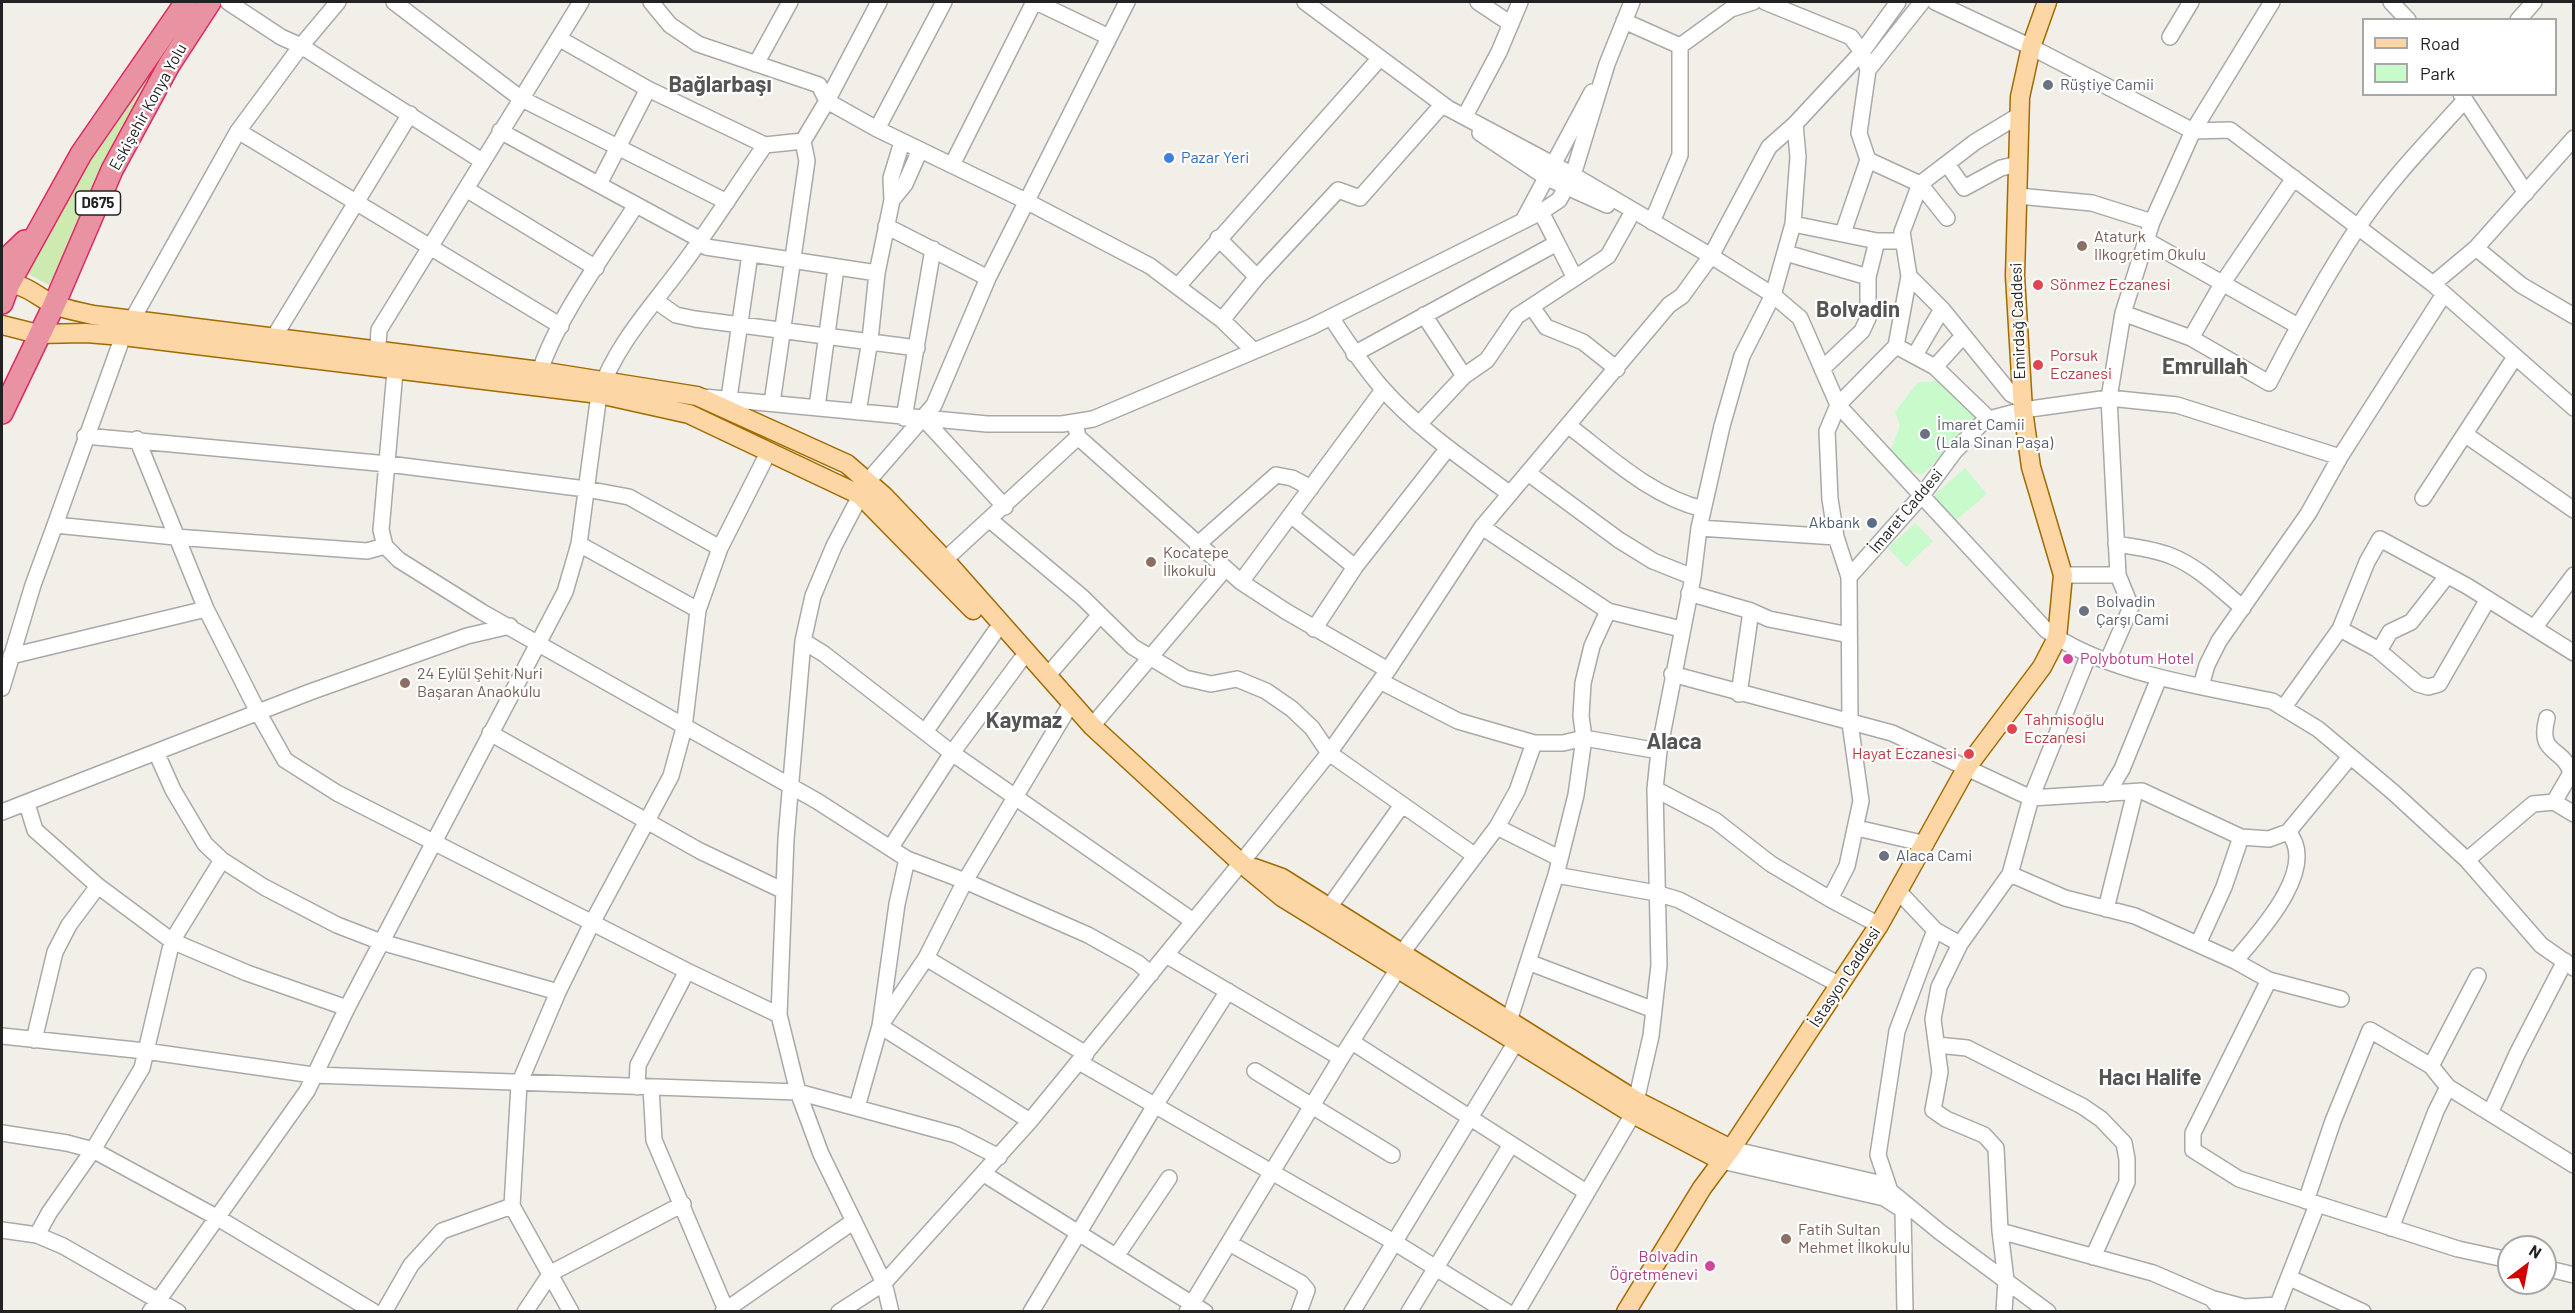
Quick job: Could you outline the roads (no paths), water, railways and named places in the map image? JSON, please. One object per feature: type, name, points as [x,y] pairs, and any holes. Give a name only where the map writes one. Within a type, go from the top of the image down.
[{"type":"highway","name":"Eskişehir Konya Yolu","points":[[4,291],[81,154],[186,2]]},
{"type":"highway","name":"Eskişehir Konya Yolu","points":[[2,413],[38,334],[54,305],[112,170],[169,65],[210,2]]},
{"type":"highway","points":[[2,263],[41,226]]},
{"type":"main road","name":"Emirdağ Caddesi","points":[[2047,2],[2031,47],[2018,116],[2015,276],[2022,405],[2031,467],[2063,575],[2057,638]]},
{"type":"main road","points":[[4,291],[29,288],[54,305],[93,315],[127,328],[601,387],[697,396],[847,464],[864,488],[1048,675],[1069,705]]},
{"type":"main road","points":[[2,325],[38,334],[86,333],[127,328],[274,336],[377,359]]},
{"type":"main road","points":[[396,362],[540,371],[601,387],[689,414],[769,451],[864,488]]},
{"type":"main road","points":[[939,565],[1020,661],[1241,863],[1282,897],[1399,961],[1516,1031],[1635,1107],[1727,1155]]},
{"type":"main road","name":"İstasyon Caddesi","points":[[1635,1311],[1702,1188],[1727,1155],[1879,925],[1967,767],[2042,668],[2057,638]]},
{"type":"main road","points":[[1241,863],[1282,878],[1399,961]]},
{"type":"street","points":[[228,2],[280,37],[301,46],[482,161]]},
{"type":"street","points":[[2,688],[85,436],[127,328],[238,131],[301,46],[338,2]]},
{"type":"street","points":[[394,2],[520,98],[727,202]]},
{"type":"street","points":[[377,359],[379,330],[500,130],[560,39],[581,2]]},
{"type":"street","points":[[651,2],[670,26],[698,44],[819,85],[827,101],[877,129],[1026,201],[1150,266],[1222,320],[1253,350]]},
{"type":"street","points":[[756,64],[790,2]]},
{"type":"street","points":[[772,403],[807,160],[803,141],[827,101],[879,2]]},
{"type":"street","points":[[877,129],[944,2]]},
{"type":"street","points":[[952,165],[1035,2],[1108,37]]},
{"type":"street","points":[[891,1311],[885,1283],[822,1154],[798,1092],[779,1015],[784,891],[803,641],[813,596],[864,488],[934,405],[988,278],[1127,2]]},
{"type":"street","points":[[1305,2],[1506,152],[1550,171],[1652,222],[1773,295],[1800,318],[1838,405],[1923,494],[2046,630],[2089,654],[2159,678],[2272,700],[2318,729],[2393,792],[2467,860],[2541,945],[2569,964],[2517,1054],[2491,1111]]},
{"type":"street","points":[[1478,2],[1511,24]]},
{"type":"street","points":[[1465,116],[1520,2]]},
{"type":"street","points":[[939,565],[1005,507],[1077,430],[1093,419],[1331,317],[1541,212],[1559,200],[1570,181],[1607,64],[1632,2]]},
{"type":"street","points":[[1680,46],[1731,9],[1753,2]]},
{"type":"street","points":[[1765,2],[1851,37],[1862,52],[1869,70]]},
{"type":"street","points":[[839,1311],[885,1283],[984,1174],[1083,1058],[1241,863],[1329,753],[1384,676],[1482,527],[1669,305],[1682,296],[1711,256],[1769,147],[1795,124],[1862,52],[1898,2]]},
{"type":"street","points":[[1843,233],[1868,160],[1859,133],[1869,70],[1922,2]]},
{"type":"street","points":[[1935,2],[2031,47],[2193,131],[2229,130]]},
{"type":"street","points":[[2170,37],[2191,2]]},
{"type":"street","points":[[2108,660],[2131,607],[2118,575],[2109,398],[2123,313],[2152,222],[2193,131],[2272,2]]},
{"type":"street","points":[[2520,18],[2534,2]]},
{"type":"street","points":[[2397,3],[2407,18]]},
{"type":"street","points":[[1624,21],[1680,46]]},
{"type":"street","points":[[560,39],[648,89],[765,144],[803,141]]},
{"type":"street","points":[[1652,222],[1680,155],[1680,46]]},
{"type":"street","points":[[1178,286],[1218,238],[1380,58]]},
{"type":"street","points":[[1524,219],[1607,64]]},
{"type":"street","points":[[599,184],[648,89]]},
{"type":"street","points":[[2123,313],[2191,338],[2269,383],[2298,327],[2358,226],[2398,174],[2463,97],[2526,193]]},
{"type":"street","points":[[1442,105],[1465,116],[1550,171]]},
{"type":"street","points":[[1222,320],[1257,277],[1338,190],[1360,198],[1442,105]]},
{"type":"street","points":[[2207,110],[2229,130],[2438,289],[2574,408]]},
{"type":"street","points":[[274,336],[410,114]]},
{"type":"street","points":[[1830,899],[1847,866],[1861,801],[1850,723],[1850,577],[1836,537],[1830,499],[1827,431],[1838,405],[1896,346],[1909,276],[1902,232],[1920,184],[1976,142],[2018,116]]},
{"type":"street","points":[[1518,1311],[1635,1107],[1654,1010],[1659,965],[1655,789],[1659,752],[1703,509],[1742,356],[1773,295],[1793,224],[1798,157],[1795,124]]},
{"type":"street","points":[[500,130],[701,240],[706,247],[877,273]]},
{"type":"street","points":[[238,131],[561,326]]},
{"type":"street","points":[[2201,686],[2212,653],[2308,514],[2438,289],[2574,138]]},
{"type":"street","points":[[858,412],[870,340],[877,273],[892,200],[891,178],[902,142]]},
{"type":"street","points":[[154,1306],[307,1091],[313,1075],[433,841],[565,592],[579,544],[601,387],[629,336],[701,240],[765,144]]},
{"type":"street","points":[[892,200],[905,184],[920,150]]},
{"type":"street","points":[[1868,160],[1920,184],[1947,218]]},
{"type":"street","points":[[1947,164],[1964,188],[2001,168],[2018,164]]},
{"type":"street","points":[[2191,338],[2222,284],[2294,178]]},
{"type":"street","points":[[1570,181],[1630,215],[1652,222]]},
{"type":"street","points":[[466,189],[596,268]]},
{"type":"street","points":[[2018,196],[2092,203],[2152,222]]},
{"type":"street","points":[[540,371],[561,326],[636,205]]},
{"type":"street","points":[[1541,212],[1575,278]]},
{"type":"street","points":[[1420,423],[1464,376],[1487,360],[1517,316],[1608,256],[1630,215]]},
{"type":"street","points":[[1793,224],[1877,241],[1902,241]]},
{"type":"street","points":[[886,226],[988,278]]},
{"type":"street","points":[[1218,238],[1257,277]]},
{"type":"street","points":[[2146,240],[2298,327]]},
{"type":"street","points":[[1822,369],[1862,331],[1868,318],[1868,277],[1877,241]]},
{"type":"street","points":[[1354,354],[1557,243]]},
{"type":"street","points":[[2476,248],[2521,285],[2574,316]]},
{"type":"street","points":[[904,418],[933,249]]},
{"type":"street","points":[[1786,253],[1868,277]]},
{"type":"street","points":[[729,398],[750,254]]},
{"type":"street","points":[[817,407],[836,268]]},
{"type":"street","points":[[1909,276],[1942,309],[2022,405]]},
{"type":"street","points":[[656,301],[676,315],[917,348]]},
{"type":"street","points":[[1532,307],[1546,327],[1583,342],[1617,369]]},
{"type":"street","points":[[1916,355],[1942,309]]},
{"type":"street","points":[[1424,315],[1464,376]]},
{"type":"street","points":[[1331,317],[1354,354],[1383,390],[1448,448],[1510,494]]},
{"type":"street","points":[[1935,367],[1963,336]]},
{"type":"street","points":[[1896,346],[1935,367],[1989,419],[2022,405],[2109,398],[2177,405],[2340,457]]},
{"type":"street","points":[[2423,498],[2515,357]]},
{"type":"street","points":[[396,362],[381,530],[385,546],[399,560],[482,612],[538,642],[791,789],[817,801],[907,859],[965,881],[1088,935],[1138,963],[1151,974]]},
{"type":"street","points":[[1241,582],[1383,390]]},
{"type":"street","points":[[697,396],[904,418],[1077,430],[1197,545],[1241,582],[1384,676],[1458,721],[1534,743],[1563,743],[1584,738],[1659,752]]},
{"type":"street","points":[[924,419],[1005,507]]},
{"type":"street","name":"İmaret Caddesi","points":[[1850,577],[1923,494],[1955,451],[1989,419]]},
{"type":"street","points":[[1569,426],[1653,489],[1678,503],[1703,509]]},
{"type":"street","points":[[2466,435],[2574,510]]},
{"type":"street","points":[[85,436],[388,464],[586,489],[629,497],[720,548]]},
{"type":"street","points":[[137,439],[206,609],[285,760],[337,793],[687,971],[779,1015]]},
{"type":"street","points":[[1314,629],[1355,567],[1448,448]]},
{"type":"street","points":[[571,1311],[512,1206],[519,1084],[558,992],[592,923],[671,776],[684,728],[699,610],[720,548],[769,451]]},
{"type":"street","points":[[1528,473],[1619,540],[1653,561],[1692,577]]},
{"type":"street","points":[[1197,545],[1276,475],[1292,478],[1311,488]]},
{"type":"street","points":[[1292,516],[1355,567]]},
{"type":"street","points":[[990,520],[1150,658],[1185,678],[1211,684],[1237,679],[1266,691],[1292,709],[1312,728],[1329,753],[1474,855]]},
{"type":"street","points":[[55,525],[176,537],[367,551],[385,546]]},
{"type":"street","points":[[1482,527],[1608,611],[1681,630]]},
{"type":"street","points":[[1699,528],[1836,537]]},
{"type":"street","points":[[2284,707],[2340,629],[2367,562],[2380,539],[2488,599],[2574,653]]},
{"type":"street","points":[[579,544],[699,610]]},
{"type":"street","points":[[2116,544],[2160,552],[2190,565],[2242,608]]},
{"type":"street","points":[[1092,726],[1225,569]]},
{"type":"street","points":[[2063,575],[2118,575]]},
{"type":"street","points":[[2534,628],[2574,575]]},
{"type":"street","points":[[2379,651],[2391,632],[2411,622],[2447,576]]},
{"type":"street","points":[[1689,593],[1751,610],[1769,619],[1849,635]]},
{"type":"street","points":[[2340,629],[2379,651],[2418,684],[2428,687],[2435,686],[2488,599]]},
{"type":"street","points":[[11,656],[206,609]]},
{"type":"street","points":[[1739,694],[1751,610]]},
{"type":"street","points":[[1352,1311],[1468,1118],[1516,1031],[1528,962],[1556,875],[1576,795],[1584,738],[1581,716],[1583,684],[1592,646],[1608,611]]},
{"type":"street","points":[[1048,675],[1099,616]]},
{"type":"street","points":[[2,812],[258,712],[467,636],[510,626]]},
{"type":"street","points":[[925,732],[995,632]]},
{"type":"street","points":[[803,641],[952,753],[1193,921]]},
{"type":"street","points":[[2004,1311],[2006,1280],[2000,1231],[1996,1148],[1984,1135],[1946,1119],[1933,1110],[1940,1072],[1933,1019],[1934,1005],[1939,987],[1960,944],[2010,874],[2031,798],[2089,654]]},
{"type":"street","points":[[891,848],[952,753],[1020,661]]},
{"type":"street","points":[[1672,674],[1739,694],[1892,733],[2031,798],[2142,791],[2241,837],[2269,839],[2288,832],[2350,757]]},
{"type":"street","points":[[2108,794],[2122,769],[2159,678]]},
{"type":"street","points":[[880,1026],[926,958],[965,881],[1069,705]]},
{"type":"street","points":[[2547,718],[2543,736],[2545,741],[2572,772],[2554,802]]},
{"type":"street","points":[[490,733],[727,865],[784,891]]},
{"type":"street","points":[[984,1174],[1117,1255],[1195,1309],[1228,1243],[1352,1042],[1399,961],[1474,855],[1497,827],[1517,791],[1534,743]]},
{"type":"street","points":[[156,752],[172,790],[205,844],[222,860],[285,898],[337,924],[381,942],[558,992]]},
{"type":"street","points":[[1655,789],[1716,821],[1771,864],[1879,925]]},
{"type":"street","points":[[2106,909],[2135,792]]},
{"type":"street","points":[[2467,860],[2533,804],[2554,802],[2574,814]]},
{"type":"street","points":[[27,804],[35,830],[98,885],[172,941],[247,973],[347,1008]]},
{"type":"street","points":[[1328,909],[1402,805]]},
{"type":"street","points":[[1497,827],[1559,858]]},
{"type":"street","points":[[1857,828],[1926,844]]},
{"type":"street","points":[[2235,961],[2274,915],[2287,890],[2297,851],[2295,841],[2288,832]]},
{"type":"street","points":[[2198,944],[2224,887],[2241,837]]},
{"type":"street","points":[[857,1107],[880,1026],[897,904],[907,859]]},
{"type":"street","points":[[38,1236],[49,1213],[93,1150],[142,1068],[172,941],[222,860]]},
{"type":"street","points":[[2010,874],[2065,898],[2135,916],[2235,961],[2269,980],[2341,999]]},
{"type":"street","points":[[1556,875],[1656,893],[1697,908],[1840,985]]},
{"type":"street","points":[[34,1040],[55,952],[69,925],[98,885]]},
{"type":"street","points":[[1899,892],[1935,930],[1960,944]]},
{"type":"street","points":[[1905,1311],[1903,1210],[1890,1191],[1878,1155],[1897,1031],[1935,930]]},
{"type":"street","points":[[1166,955],[1341,1058]]},
{"type":"street","points":[[926,958],[1083,1058],[1154,1107],[1394,1242],[1507,1311]]},
{"type":"street","points":[[1528,962],[1654,1010]]},
{"type":"street","points":[[687,971],[638,1065],[654,1140],[683,1204],[724,1311],[854,1221]]},
{"type":"street","points":[[2431,1066],[2478,976]]},
{"type":"street","points":[[2269,980],[2193,1133],[2193,1150],[2239,1179],[2458,1249],[2497,1257]]},
{"type":"street","points":[[1031,1311],[1154,1107],[1228,992]]},
{"type":"street","points":[[1910,999],[1934,1005]]},
{"type":"street","points":[[880,1026],[1030,1121]]},
{"type":"street","points":[[2000,1231],[2153,1273],[2211,1298],[2244,1307],[2276,1308],[2290,1278],[2333,1121],[2370,1030],[2431,1066],[2448,1087],[2491,1111],[2574,1165]]},
{"type":"street","points":[[2,1036],[145,1051],[313,1075],[798,1092],[956,1135],[999,1157]]},
{"type":"street","points":[[1352,1042],[1510,1146],[1586,1192]]},
{"type":"street","points":[[1937,1045],[1967,1048],[2082,1106],[2101,1119],[2124,1143],[2127,1182],[2093,1257]]},
{"type":"street","points":[[1255,1071],[1392,1155]]},
{"type":"street","points":[[2391,1228],[2436,1111],[2448,1087]]},
{"type":"street","points":[[2,1133],[67,1143],[93,1150],[218,1218],[374,1311]]},
{"type":"street","points":[[1408,1311],[1510,1146]]},
{"type":"street","points":[[1727,1155],[1874,1182],[1890,1191],[1940,1232],[2049,1311]]},
{"type":"street","points":[[1727,1155],[1884,1198],[1940,1232]]},
{"type":"street","points":[[1117,1255],[1169,1178]]},
{"type":"street","points":[[525,1311],[551,1273],[683,1204]]},
{"type":"street","points":[[384,1311],[411,1265],[442,1231],[512,1206]]},
{"type":"street","points":[[2,1230],[38,1236],[74,1252],[154,1306],[178,1311]]},
{"type":"street","points":[[1228,1243],[1302,1283],[1307,1290],[1299,1311]]},
{"type":"street","points":[[2557,1271],[2574,1275]]},
{"type":"street","points":[[2290,1278],[2363,1311]]},
{"type":"street","points":[[2211,1298],[2223,1311]]},
{"type":"place","name":"Rüştiye Camii","points":[[2048,85]]},
{"type":"place","name":"Pazar Yeri","points":[[1169,158]]},
{"type":"place","name":"Ataturk Ilkogretim Okulu","points":[[2082,246]]},
{"type":"place","name":"Sönmez Eczanesi","points":[[2038,285]]},
{"type":"place","name":"Porsuk Eczanesi","points":[[2038,365]]},
{"type":"place","name":"İmaret Camii (Lala Sinan Paşa)","points":[[1925,434]]},
{"type":"place","name":"Akbank","points":[[1872,523]]},
{"type":"place","name":"Kocatepe İlkokulu","points":[[1151,562]]},
{"type":"place","name":"Bolvadin Çarşı Cami","points":[[2084,611]]},
{"type":"place","name":"Polybotum Hotel","points":[[2068,659]]},
{"type":"place","name":"24 Eylül Şehit Nuri Başaran Anaokulu","points":[[405,683]]},
{"type":"place","name":"Tahmisoğlu Eczanesi","points":[[2012,729]]},
{"type":"place","name":"Hayat Eczanesi","points":[[1969,754]]},
{"type":"place","name":"Alaca Cami","points":[[1884,856]]},
{"type":"place","name":"Fatih Sultan Mehmet İlkokulu","points":[[1786,1239]]},
{"type":"place","name":"Bolvadin Öğretmenevi","points":[[1710,1266]]},
{"type":"district","name":"Bağlarbaşı","points":[[720,85]]},
{"type":"district","name":"Bolvadin","points":[[1858,310]]},
{"type":"district","name":"Emrullah","points":[[2205,367]]},
{"type":"district","name":"Kaymaz","points":[[1024,721]]},
{"type":"district","name":"Alaca","points":[[1674,742]]},
{"type":"district","name":"Hacı Halife","points":[[2150,1078]]}]
